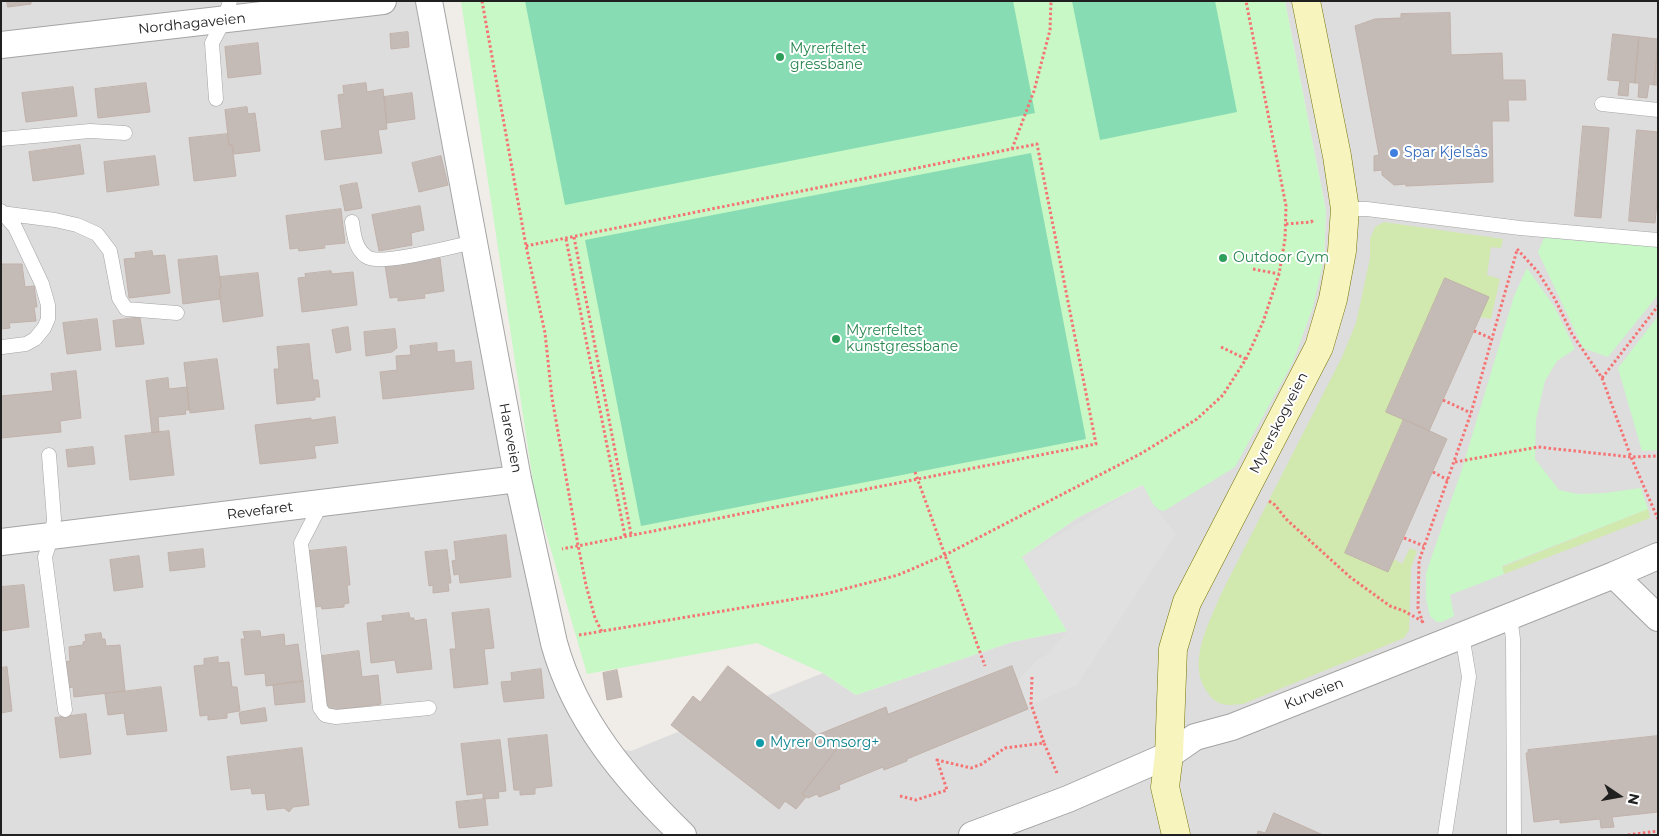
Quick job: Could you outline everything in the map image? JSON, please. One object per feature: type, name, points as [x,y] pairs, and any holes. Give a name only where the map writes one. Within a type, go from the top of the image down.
[{"type":"street","name":"Nordhagaveien","points":[[1,45],[227,11],[383,1]]},
{"type":"street","name":"Hareveien","points":[[429,1],[518,479],[560,668],[584,717],[604,746],[647,800],[683,835]]},
{"type":"street","name":"Myrerskogveien","points":[[1176,835],[1165,787],[1169,756],[1172,649],[1187,602],[1318,347],[1334,299],[1342,251],[1345,209],[1306,1]]},
{"type":"street","name":"Revefaret","points":[[1,542],[518,479]]},
{"type":"street","name":"Kurveien","points":[[972,835],[1068,799],[1169,756],[1195,737],[1232,727],[1658,556]]},
{"type":"street","points":[[1614,575],[1658,618]]},
{"type":"lane","points":[[216,99],[212,43],[227,11]]},
{"type":"lane","points":[[1602,104],[1658,110]]},
{"type":"lane","points":[[1,139],[90,131],[125,133]]},
{"type":"lane","points":[[1345,209],[1367,209],[1520,228],[1658,240]]},
{"type":"lane","points":[[1,213],[55,220],[77,225],[97,234],[110,251],[119,298],[126,309],[177,313]]},
{"type":"lane","points":[[1,213],[15,226],[42,284],[48,305],[48,319],[44,328],[35,339],[26,344],[2,347]]},
{"type":"lane","points":[[352,222],[357,246],[368,258],[388,260],[474,242]]},
{"type":"lane","points":[[49,455],[54,519],[52,536],[45,557],[65,710]]},
{"type":"lane","points":[[321,504],[301,543],[320,708],[325,715],[336,717],[429,708]]},
{"type":"lane","points":[[1510,616],[1513,639],[1514,835]]},
{"type":"lane","points":[[1446,835],[1469,677],[1462,635]]},
{"type":"path","points":[[482,1],[526,246],[545,333],[552,398],[578,545],[588,593],[595,618],[602,632],[825,594],[898,575],[945,555],[1142,453],[1196,419],[1223,395],[1246,359],[1264,322],[1279,274],[1286,239],[1286,206],[1246,1]]},
{"type":"path","points":[[1012,149],[1034,91],[1048,39],[1051,1]]},
{"type":"path","points":[[526,246],[1037,144],[1096,444],[534,554]]},
{"type":"path","points":[[1431,647],[1418,608],[1419,561],[1471,413],[1517,250],[1520,228]]},
{"type":"path","points":[[574,237],[631,534]]},
{"type":"path","points":[[566,238],[625,536]]},
{"type":"path","points":[[1517,250],[1538,272],[1555,299],[1572,334],[1602,378],[1658,519]]},
{"type":"path","points":[[1253,269],[1279,274]]},
{"type":"path","points":[[1602,378],[1658,306]]},
{"type":"path","points":[[1474,331],[1493,339]]},
{"type":"path","points":[[1221,347],[1246,359]]},
{"type":"path","points":[[1443,400],[1471,413]]},
{"type":"path","points":[[1454,462],[1538,447],[1632,457],[1658,456]]},
{"type":"path","points":[[914,472],[985,666]]},
{"type":"path","points":[[1432,472],[1448,480]]},
{"type":"path","points":[[1264,498],[1275,505],[1286,519],[1350,577],[1390,606],[1423,621]]},
{"type":"path","points":[[1404,538],[1424,546]]},
{"type":"path","points":[[1032,677],[1031,704],[1044,743],[1068,799]]},
{"type":"path","points":[[900,796],[916,800],[947,790],[937,760],[971,768],[982,764],[1005,748],[1044,743]]},
{"type":"path","points":[[1628,835],[1658,831]]},
{"type":"shaded area","points":[[1,1],[429,1],[554,643],[604,746],[631,751],[823,673],[856,695],[1012,642],[1067,631],[1022,557],[1077,518],[1143,485],[1324,259],[1326,211],[1285,1],[1658,1],[1658,835],[1,835]]},
{"type":"shaded area","points":[[1143,485],[1154,506],[1176,534],[1077,685],[1026,707],[1017,681],[1038,659],[1048,654],[1067,631],[1022,557]]},
{"type":"green space","points":[[461,1],[1285,1],[1326,211],[1324,259],[1313,307],[1293,362],[1235,467],[1164,511],[1153,505],[1142,485],[1077,518],[1022,557],[1067,631],[1012,642],[856,695],[823,673],[757,643],[587,674],[535,495]]},
{"type":"green space","name":"Myrerfeltet gressbane","points":[[525,1],[1013,1],[1035,113],[565,205]]},
{"type":"green space","points":[[1072,1],[1215,1],[1237,112],[1100,140]]},
{"type":"green space","name":"Myrerfeltet kunstgressbane","points":[[1031,153],[1086,439],[641,526],[585,240]]},
{"type":"green space","points":[[1384,222],[1503,239],[1501,248],[1491,247],[1487,275],[1500,279],[1491,319],[1480,317],[1488,298],[1404,419],[1345,553],[1388,572],[1394,559],[1402,564],[1410,548],[1417,551],[1411,568],[1409,630],[1404,638],[1243,704],[1228,705],[1221,703],[1214,700],[1208,693],[1202,682],[1199,669],[1199,656],[1206,629],[1222,592],[1342,357],[1356,323],[1370,258],[1370,239],[1375,227]]},
{"type":"green space","points":[[1544,238],[1658,247],[1658,295],[1608,357],[1583,348],[1538,252]]},
{"type":"green space","points":[[1527,268],[1554,306],[1575,349],[1557,361],[1545,381],[1536,420],[1535,459],[1559,490],[1578,494],[1605,493],[1641,488],[1648,509],[1502,566],[1504,574],[1450,595],[1454,616],[1442,622],[1437,622],[1430,616],[1426,599],[1426,573],[1462,469],[1514,296]]},
{"type":"green space","points":[[1658,316],[1658,450],[1642,451],[1618,368]]},
{"type":"green space","points":[[1648,509],[1650,518],[1504,574],[1502,567]]},
{"type":"building","points":[[7,1],[31,1],[31,4],[8,7]]},
{"type":"building","points":[[1450,13],[1451,55],[1502,53],[1503,80],[1525,80],[1526,100],[1508,100],[1509,121],[1492,121],[1493,182],[1394,185],[1382,175],[1382,170],[1374,171],[1374,156],[1379,155],[1355,26],[1375,19],[1401,18],[1401,14]]},
{"type":"building","points":[[408,32],[409,47],[391,49],[390,34]]},
{"type":"building","points":[[1613,34],[1639,37],[1635,83],[1629,82],[1628,96],[1618,95],[1620,81],[1608,80]]},
{"type":"building","points":[[1639,37],[1658,39],[1654,85],[1649,84],[1647,98],[1638,97],[1639,83],[1635,83]]},
{"type":"building","points":[[258,43],[261,74],[228,78],[225,47]]},
{"type":"building","points":[[1658,46],[1658,85],[1654,85]]},
{"type":"building","points":[[146,83],[150,112],[98,118],[95,89]]},
{"type":"building","points":[[366,83],[367,92],[383,89],[387,129],[378,130],[382,153],[325,160],[321,131],[342,128],[338,95],[344,94],[343,86]]},
{"type":"building","points":[[73,87],[77,116],[26,122],[22,93]]},
{"type":"building","points":[[412,93],[415,119],[387,123],[384,97]]},
{"type":"building","points":[[247,107],[248,114],[255,113],[260,151],[234,154],[232,145],[229,145],[225,110]]},
{"type":"building","points":[[1583,126],[1609,128],[1601,218],[1575,216]]},
{"type":"building","points":[[1637,130],[1658,132],[1658,191],[1655,223],[1629,221]]},
{"type":"building","points":[[228,134],[229,145],[232,145],[236,176],[194,181],[189,138]]},
{"type":"building","points":[[80,145],[84,174],[33,181],[29,152]]},
{"type":"building","points":[[155,156],[159,185],[107,192],[104,162]]},
{"type":"building","points":[[441,156],[448,185],[419,192],[412,163]]},
{"type":"building","points":[[357,183],[362,208],[345,211],[340,186]]},
{"type":"building","points":[[420,206],[424,230],[411,233],[412,245],[379,251],[372,215]]},
{"type":"building","points":[[341,209],[345,243],[324,245],[325,248],[299,251],[298,248],[290,249],[286,216]]},
{"type":"building","points":[[152,251],[153,256],[165,255],[170,293],[129,298],[124,259],[136,258],[135,253]]},
{"type":"building","points":[[217,256],[221,288],[219,289],[220,299],[183,304],[178,260]]},
{"type":"building","points":[[440,258],[444,291],[424,294],[425,298],[398,301],[398,297],[390,298],[385,265]]},
{"type":"building","points":[[1,264],[22,264],[25,287],[34,286],[37,307],[34,307],[36,321],[9,323],[10,328],[1,329]]},
{"type":"building","points":[[331,271],[332,274],[353,272],[357,305],[302,312],[298,278],[306,277],[305,274]]},
{"type":"building","points":[[258,273],[263,316],[223,322],[219,289],[221,288],[220,277]]},
{"type":"building","points":[[1445,278],[1489,297],[1429,431],[1386,412]]},
{"type":"building","points":[[140,317],[144,344],[116,347],[113,321]]},
{"type":"building","points":[[97,319],[101,350],[67,354],[63,323]]},
{"type":"building","points":[[348,327],[351,350],[336,353],[332,330]]},
{"type":"building","points":[[395,329],[397,348],[392,352],[366,356],[364,332]]},
{"type":"building","points":[[437,343],[437,352],[454,350],[455,363],[471,361],[474,389],[383,399],[380,372],[397,370],[396,356],[411,355],[410,346]]},
{"type":"building","points":[[309,344],[313,380],[318,380],[320,397],[315,397],[315,400],[277,404],[274,369],[279,369],[277,347]]},
{"type":"building","points":[[217,359],[224,409],[190,413],[184,363]]},
{"type":"building","points":[[76,371],[81,418],[60,421],[61,432],[1,438],[1,396],[53,391],[51,374]]},
{"type":"building","points":[[168,378],[169,389],[187,387],[189,410],[185,410],[186,414],[158,417],[159,432],[152,433],[146,381]]},
{"type":"building","points":[[335,417],[338,443],[314,446],[316,458],[260,464],[255,425]]},
{"type":"building","points":[[1404,419],[1447,439],[1388,572],[1345,553]]},
{"type":"building","points":[[169,431],[174,475],[130,480],[125,436]]},
{"type":"building","points":[[93,447],[95,464],[68,467],[66,450]]},
{"type":"building","points":[[506,535],[511,577],[460,583],[459,574],[454,575],[452,561],[456,560],[454,542]]},
{"type":"building","points":[[346,547],[350,585],[347,585],[349,603],[344,604],[344,607],[322,609],[321,606],[316,607],[309,551]]},
{"type":"building","points":[[203,549],[205,567],[170,571],[168,553]]},
{"type":"building","points":[[447,550],[451,583],[448,583],[449,591],[433,593],[433,585],[429,586],[425,552]]},
{"type":"building","points":[[139,556],[143,587],[114,591],[110,560]]},
{"type":"building","points":[[24,585],[29,627],[1,631],[1,587]]},
{"type":"building","points":[[489,609],[494,648],[484,649],[488,684],[454,688],[450,649],[456,649],[452,613]]},
{"type":"building","points":[[409,613],[410,618],[414,618],[414,621],[426,619],[432,669],[397,673],[395,660],[371,663],[367,623],[383,621],[382,616]]},
{"type":"building","points":[[260,631],[261,637],[284,634],[285,646],[298,644],[303,681],[266,686],[265,673],[245,675],[241,639],[245,639],[243,632]]},
{"type":"building","points":[[101,633],[102,639],[105,639],[106,646],[120,645],[125,691],[74,697],[73,687],[68,688],[65,662],[70,661],[69,647],[83,645],[83,642],[86,641],[85,635]]},
{"type":"building","points":[[359,651],[362,677],[378,675],[381,704],[328,711],[322,656]]},
{"type":"building","points":[[218,657],[218,663],[229,662],[232,687],[237,687],[240,711],[227,713],[227,718],[208,720],[208,715],[200,716],[194,666],[204,665],[204,659]]},
{"type":"building","name":"Myrer Omsorg+","points":[[728,666],[836,750],[802,794],[806,797],[796,809],[785,801],[779,809],[671,725],[693,696],[700,702]]},
{"type":"building","points":[[1012,666],[1028,709],[907,759],[907,761],[884,770],[883,767],[839,785],[840,789],[819,797],[817,794],[808,798],[802,794],[836,750],[817,735],[886,707],[888,714]]},
{"type":"building","points":[[7,667],[12,711],[1,713],[1,668]]},
{"type":"building","points":[[541,669],[544,698],[504,702],[501,682],[512,681],[511,673]]},
{"type":"building","points":[[617,670],[622,697],[607,700],[603,673]]},
{"type":"building","points":[[303,681],[305,702],[275,705],[273,685]]},
{"type":"building","points":[[161,687],[167,731],[127,735],[124,713],[108,715],[105,694]]},
{"type":"building","points":[[265,708],[267,721],[241,724],[239,713]]},
{"type":"building","points":[[86,714],[91,754],[60,758],[55,718]]},
{"type":"building","points":[[547,735],[552,786],[535,788],[535,794],[520,795],[520,790],[514,790],[508,739]]},
{"type":"building","points":[[1658,736],[1658,812],[1612,817],[1614,827],[1601,828],[1600,819],[1560,823],[1560,819],[1534,822],[1526,753],[1528,753],[1528,750]]},
{"type":"building","points":[[500,740],[506,791],[498,792],[499,798],[483,799],[483,793],[467,795],[461,744]]},
{"type":"building","points":[[302,748],[309,805],[293,807],[289,812],[284,808],[267,810],[265,793],[252,794],[251,788],[231,790],[227,757]]},
{"type":"building","points":[[485,799],[488,825],[459,828],[456,802]]},
{"type":"building","points":[[1274,813],[1323,835],[1257,835],[1258,831],[1265,833]]},
{"type":"place","name":"Myrerfeltet gressbane","points":[[780,57]]},
{"type":"place","name":"Spar Kjelsås","points":[[1394,153]]},
{"type":"place","name":"Outdoor Gym","points":[[1223,258]]},
{"type":"place","name":"Myrerfeltet kunstgressbane","points":[[836,339]]},
{"type":"place","name":"Myrer Omsorg+","points":[[760,743]]}]
